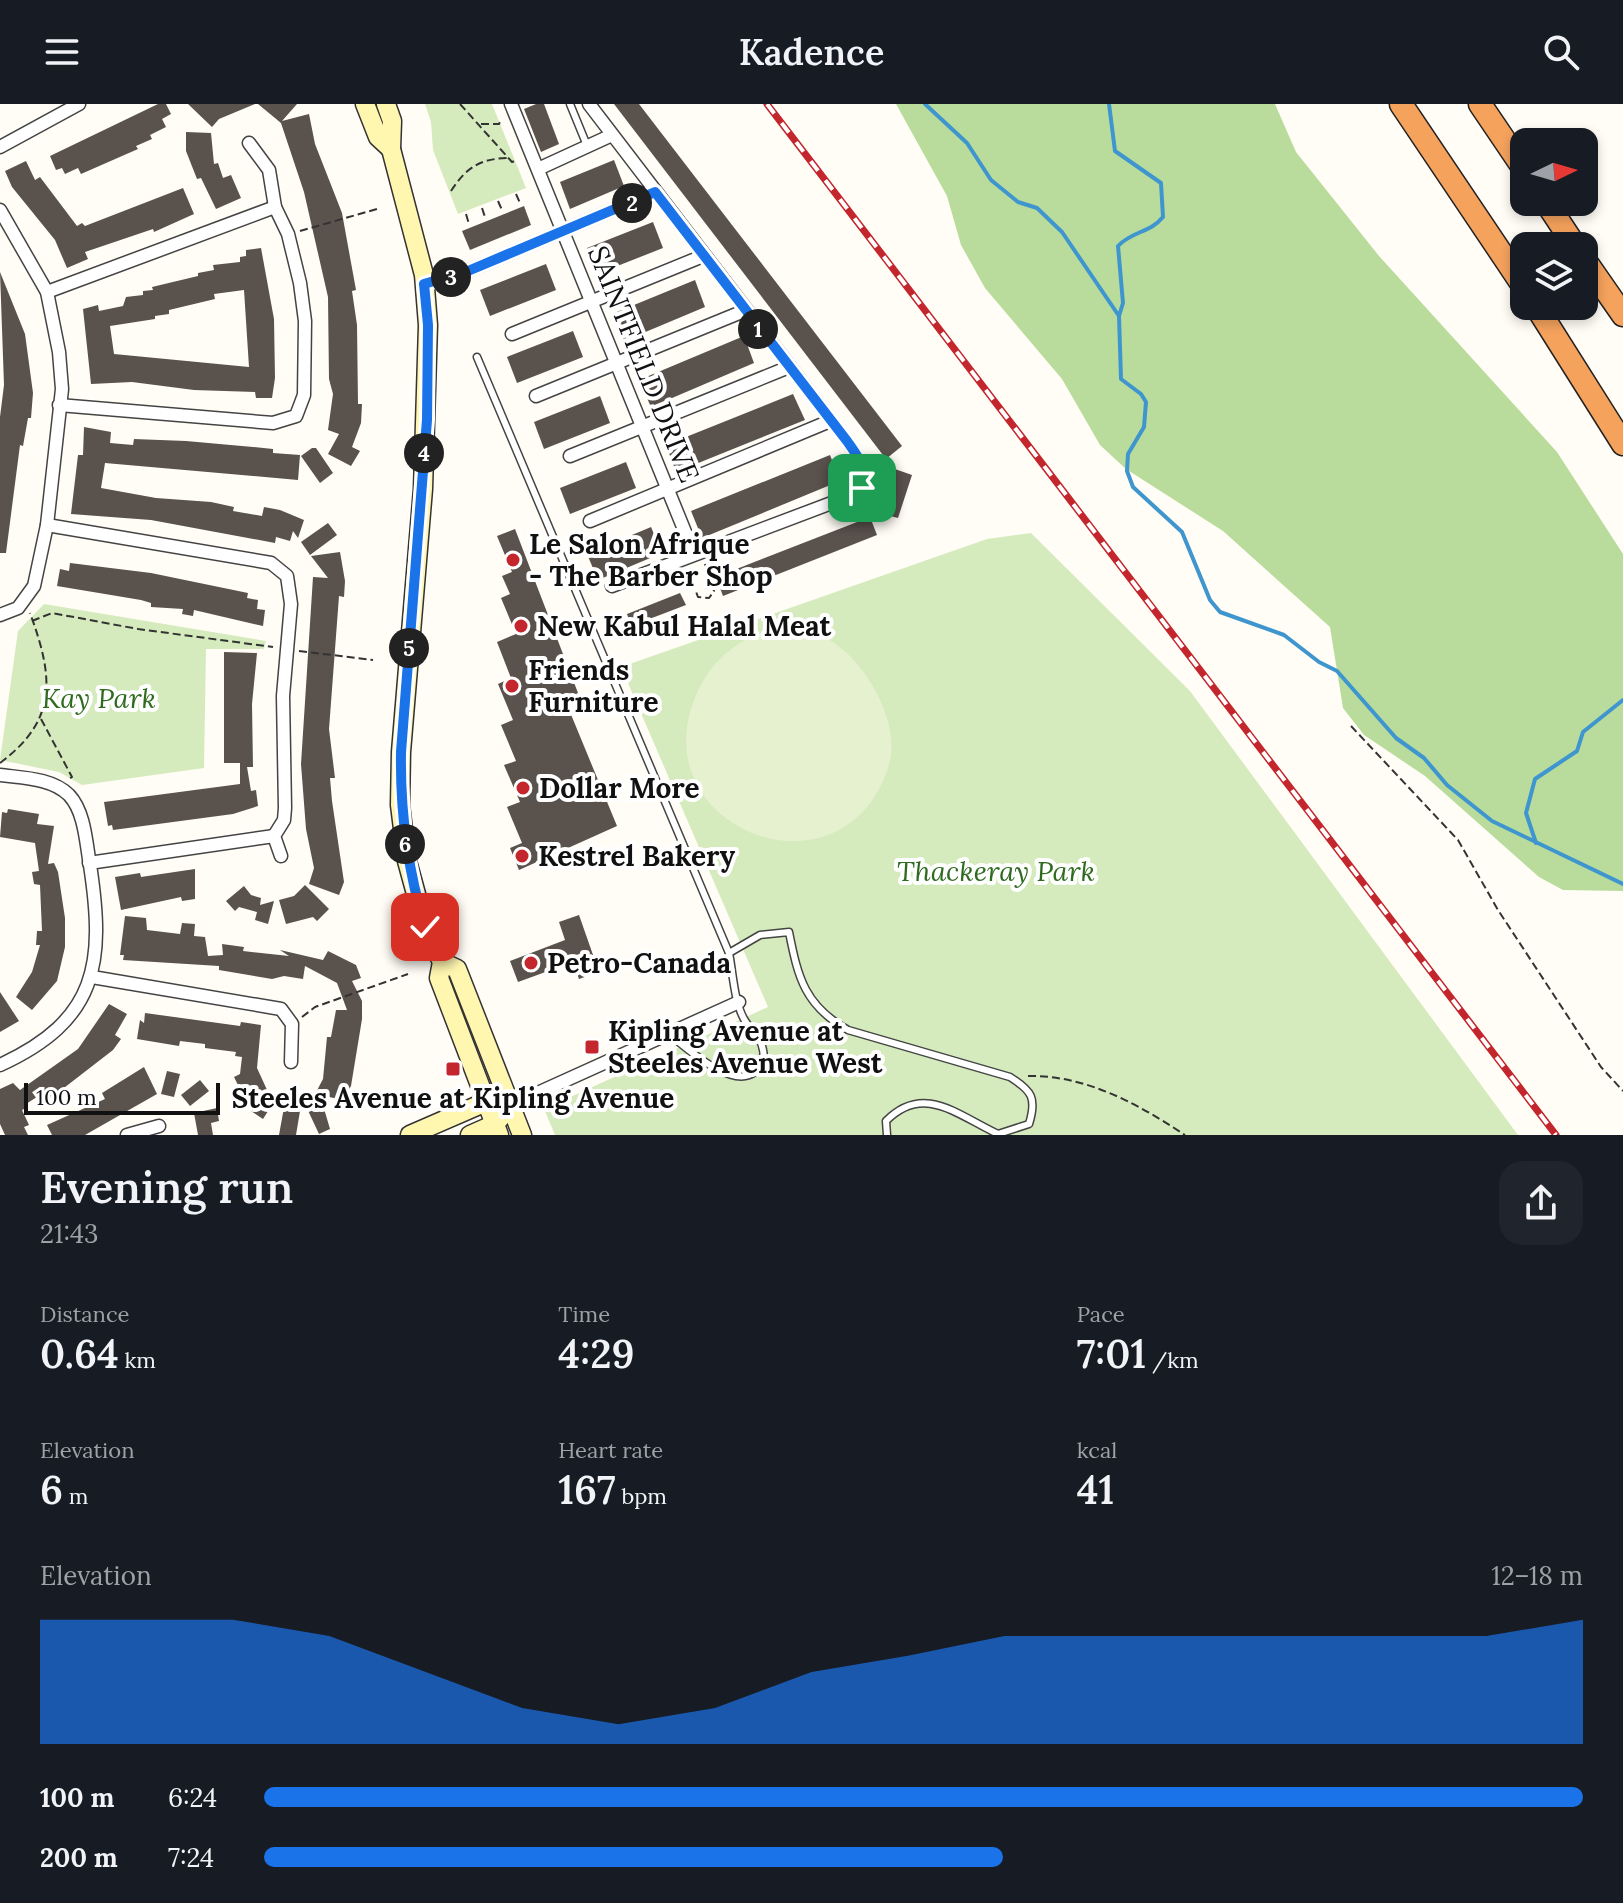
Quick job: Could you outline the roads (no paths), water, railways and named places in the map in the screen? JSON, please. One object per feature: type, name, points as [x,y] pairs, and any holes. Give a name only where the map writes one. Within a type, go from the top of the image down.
[{"type":"highway","points":[[1401,104],[1510,266]]},
{"type":"highway","points":[[1480,104],[1510,148]]},
{"type":"highway","points":[[1598,279],[1623,315]]},
{"type":"highway","points":[[1545,320],[1623,444]]},
{"type":"main road","points":[[365,104],[378,137],[391,149]]},
{"type":"main road","points":[[386,104],[392,121],[391,149],[424,284],[428,325],[427,420],[401,752],[400,805],[407,861],[425,927],[442,962],[439,978],[497,1130]]},
{"type":"main road","points":[[442,962],[457,969],[522,1135]]},
{"type":"main road","points":[[410,1135],[486,1102],[511,1105]]},
{"type":"main road","points":[[497,1130],[511,1105]]},
{"type":"main road","points":[[470,1135],[497,1130]]},
{"type":"street","points":[[0,147],[79,104]]},
{"type":"street","name":"SAINTFIELD DRIVE","points":[[511,104],[699,558]]},
{"type":"street","points":[[589,104],[863,465],[865,477],[862,488],[850,496],[699,558],[612,586]]},
{"type":"street","points":[[538,169],[612,135]]},
{"type":"street","points":[[59,405],[273,423],[296,416],[304,395],[305,321],[288,234],[275,207],[269,170],[249,143]]},
{"type":"street","points":[[468,271],[655,192]]},
{"type":"street","points":[[47,292],[275,207]]},
{"type":"street","points":[[0,210],[47,292],[59,352],[59,405],[47,525],[34,586],[25,601],[0,615]]},
{"type":"street","points":[[512,334],[703,256]]},
{"type":"street","points":[[536,396],[744,311]]},
{"type":"street","points":[[570,456],[789,367]]},
{"type":"street","points":[[590,521],[830,421]]},
{"type":"street","points":[[47,525],[271,563],[287,576],[291,604],[283,696],[285,808],[284,820],[274,836],[89,863]]},
{"type":"street","points":[[0,775],[56,787],[76,807],[89,863],[98,936],[92,977],[58,1029],[23,1054],[0,1065]]},
{"type":"street","points":[[274,836],[281,856]]},
{"type":"street","points":[[92,977],[281,1009],[292,1024],[291,1062]]},
{"type":"street","points":[[511,1105],[739,1002]]},
{"type":"street","points":[[127,1135],[159,1126]]},
{"type":"lane","points":[[570,104],[588,148]]},
{"type":"lane","points":[[424,284],[468,271]]},
{"type":"lane","points":[[477,357],[729,953],[744,1019],[759,1037],[764,1051],[762,1064],[753,1074],[741,1076],[719,1071],[667,1033]]},
{"type":"lane","points":[[729,953],[760,935],[789,932],[795,960],[813,1004],[830,1020],[848,1030],[1010,1077],[1031,1090],[1035,1104],[1029,1124],[998,1134],[927,1101],[902,1105],[886,1121],[887,1135]]},
{"type":"waterway","points":[[925,104],[967,143],[991,180],[1018,202],[1037,208],[1062,232],[1119,316],[1121,379],[1141,394],[1146,402],[1144,427],[1128,454],[1127,471],[1133,487],[1182,532],[1210,600],[1220,612],[1284,635],[1319,662],[1337,671],[1396,738],[1424,758],[1447,785],[1492,821],[1623,884]]},
{"type":"waterway","points":[[1109,104],[1115,151],[1161,183],[1163,217],[1118,246],[1123,303],[1119,316]]},
{"type":"waterway","points":[[1536,843],[1526,813],[1535,779],[1577,751],[1583,732],[1623,700]]},
{"type":"railway","points":[[767,104],[1556,1135]]},
{"type":"place","name":"Le Salon Afrique - The Barber Shop","points":[[513,560]]},
{"type":"place","name":"New Kabul Halal Meat","points":[[521,626]]},
{"type":"place","name":"Friends Furniture","points":[[512,686]]},
{"type":"place","name":"Dollar More","points":[[523,788]]},
{"type":"place","name":"Kestrel Bakery","points":[[522,856]]},
{"type":"place","name":"Petro-Canada","points":[[531,963]]},
{"type":"place","name":"Kipling Avenue at Steeles Avenue West","points":[[592,1047]]},
{"type":"place","name":"Steeles Avenue at Kipling Avenue","points":[[453,1069]]},
{"type":"park label","name":"Kay Park","points":[[99,698]]},
{"type":"park label","name":"Thackeray Park","points":[[996,871]]}]
